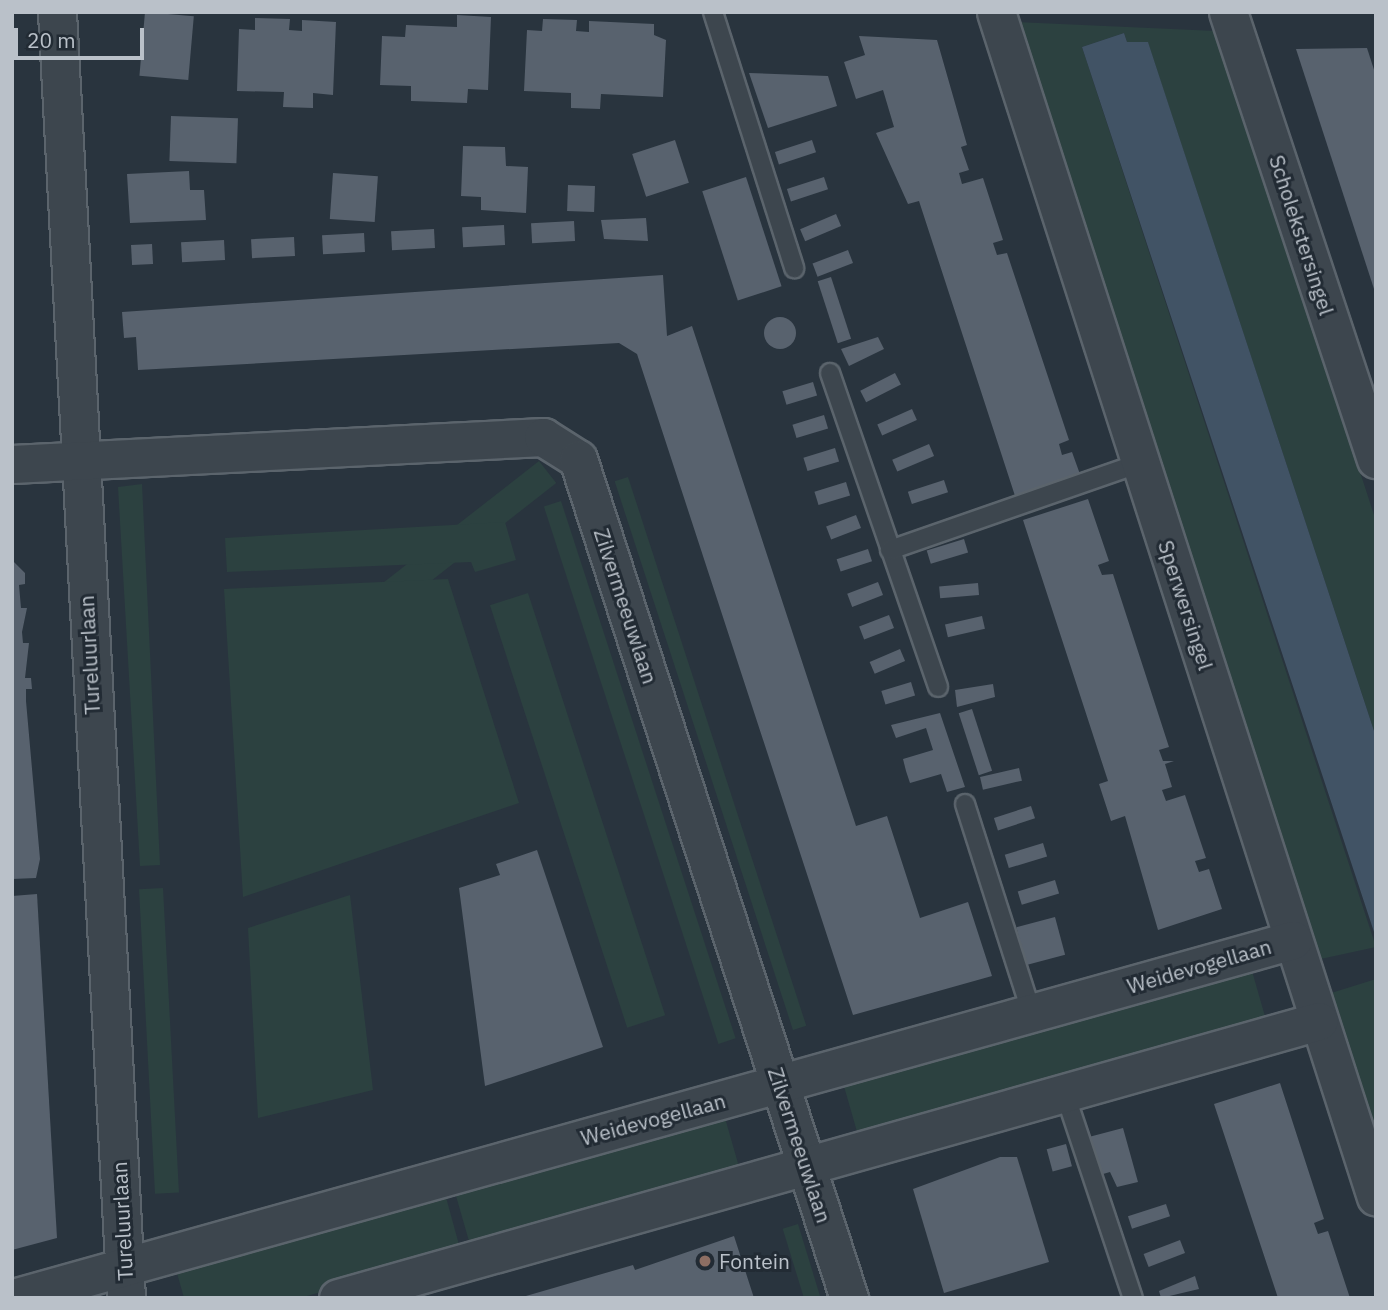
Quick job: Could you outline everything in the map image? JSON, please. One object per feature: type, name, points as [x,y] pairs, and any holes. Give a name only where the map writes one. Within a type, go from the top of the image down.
[{"type":"street","name":"Tureluurlaan","points":[[57,12],[126,1282]]},
{"type":"street","name":"Sperwersingel","points":[[996,12],[1376,1197]]},
{"type":"street","name":"Scholekstersingel","points":[[1228,12],[1372,437]]},
{"type":"street","name":"Zilvermeeuwlaan","points":[[12,464],[543,437],[578,459],[849,1298]]},
{"type":"street","name":"Weidevogellaan","points":[[13,1298],[126,1282],[781,1086],[1293,940]]},
{"type":"street","points":[[338,1298],[807,1168],[1319,1021]]},
{"type":"lane","points":[[713,12],[794,268]]},
{"type":"lane","points":[[830,373],[938,687]]},
{"type":"lane","points":[[890,550],[1140,463]]},
{"type":"lane","points":[[965,804],[1032,1014]]},
{"type":"lane","points":[[1065,1094],[1133,1298]]},
{"type":"green space","points":[[1014,22],[1216,31],[1376,521],[1376,737],[1148,43],[1127,42],[1124,33],[1082,47],[1376,947],[1316,960]]},
{"type":"green space","points":[[539,461],[556,483],[269,708],[251,686]]},
{"type":"green space","points":[[628,477],[806,1026],[793,1030],[615,481]]},
{"type":"green space","points":[[142,484],[160,865],[140,866],[118,487]]},
{"type":"green space","points":[[561,501],[736,1038],[718,1044],[544,507]]},
{"type":"green space","points":[[505,522],[516,560],[475,572],[471,562],[227,572],[225,538]]},
{"type":"green space","points":[[448,579],[519,803],[243,897],[224,589]]},
{"type":"green space","points":[[528,593],[665,1015],[627,1028],[490,605]]},
{"type":"green space","points":[[163,888],[179,1193],[155,1194],[139,889]]},
{"type":"green space","points":[[350,895],[373,1090],[258,1118],[248,928]]},
{"type":"green space","points":[[1250,964],[1268,1026],[860,1143],[842,1081]]},
{"type":"green space","points":[[1376,979],[1376,1147],[1328,994]]},
{"type":"green space","points":[[723,1111],[741,1173],[472,1251],[454,1188]]},
{"type":"green space","points":[[444,1190],[461,1252],[300,1298],[184,1298],[175,1266]]},
{"type":"green space","points":[[798,1224],[821,1298],[804,1298],[783,1229]]},
{"type":"water","points":[[1124,33],[1127,42],[1148,42],[1376,737],[1376,938],[1082,47]]},
{"type":"building","points":[[145,12],[194,16],[188,80],[139,76]]},
{"type":"building","points":[[457,15],[491,17],[488,90],[468,89],[467,103],[411,101],[411,86],[380,85],[382,36],[405,37],[406,25],[457,27]]},
{"type":"building","points":[[255,18],[290,19],[289,30],[302,31],[302,20],[336,22],[333,95],[313,93],[313,108],[283,107],[284,92],[237,91],[239,29],[255,30]]},
{"type":"building","points":[[543,19],[577,20],[576,31],[589,32],[589,21],[654,24],[654,35],[666,40],[663,97],[601,94],[600,109],[571,108],[571,93],[524,91],[527,30],[542,31]]},
{"type":"building","points":[[859,36],[937,40],[967,145],[961,147],[969,170],[959,173],[962,184],[983,178],[1003,240],[993,243],[997,255],[1007,253],[1069,440],[1059,444],[1062,455],[1072,452],[1081,477],[1016,499],[919,201],[908,204],[876,133],[894,127],[883,90],[856,99],[844,62],[865,55]]},
{"type":"building","points":[[1367,48],[1376,76],[1375,292],[1296,49]]},
{"type":"building","points":[[749,73],[828,76],[837,106],[768,128]]},
{"type":"building","points":[[171,116],[238,118],[236,163],[169,161]]},
{"type":"building","points":[[675,140],[689,183],[646,197],[632,154]]},
{"type":"building","points":[[812,140],[816,152],[779,164],[775,152]]},
{"type":"building","points":[[463,146],[505,147],[506,166],[528,167],[526,213],[481,210],[481,197],[461,196]]},
{"type":"building","points":[[189,171],[190,190],[204,190],[206,220],[130,223],[127,174]]},
{"type":"building","points":[[333,173],[378,176],[375,222],[330,219]]},
{"type":"building","points":[[746,177],[782,286],[738,301],[702,191]]},
{"type":"building","points":[[824,177],[828,189],[791,201],[787,189]]},
{"type":"building","points":[[568,185],[595,186],[594,212],[567,211]]},
{"type":"building","points":[[836,214],[841,226],[805,241],[800,229]]},
{"type":"building","points":[[646,218],[648,241],[604,239],[601,220]]},
{"type":"building","points":[[574,221],[575,241],[532,243],[531,223]]},
{"type":"building","points":[[504,225],[505,245],[463,247],[462,227]]},
{"type":"building","points":[[434,229],[435,248],[392,250],[391,231]]},
{"type":"building","points":[[364,233],[365,252],[323,254],[322,235]]},
{"type":"building","points":[[294,237],[295,256],[252,258],[251,239]]},
{"type":"building","points":[[224,240],[225,260],[182,262],[181,242]]},
{"type":"building","points":[[152,244],[153,264],[132,265],[131,245]]},
{"type":"building","points":[[848,250],[853,263],[818,277],[813,264]]},
{"type":"building","points":[[663,275],[667,336],[692,326],[856,826],[887,816],[920,918],[968,902],[992,976],[853,1015],[637,354],[619,343],[138,370],[136,337],[124,338],[122,312]]},
{"type":"building","points":[[831,277],[851,339],[838,343],[818,281]]},
{"type":"building","points":[[780,317],[791,322],[796,333],[791,344],[780,349],[769,344],[764,333],[769,322]]},
{"type":"building","points":[[878,337],[884,349],[849,366],[841,349]]},
{"type":"building","points":[[895,373],[901,385],[866,402],[860,391]]},
{"type":"building","points":[[813,382],[817,395],[786,405],[782,391]]},
{"type":"building","points":[[912,409],[917,420],[882,435],[877,424]]},
{"type":"building","points":[[824,415],[828,428],[797,438],[792,425]]},
{"type":"building","points":[[929,444],[934,456],[897,472],[892,460]]},
{"type":"building","points":[[835,448],[839,461],[808,471],[803,458]]},
{"type":"building","points":[[944,480],[948,492],[912,504],[908,492]]},
{"type":"building","points":[[846,482],[850,495],[819,505],[814,492]]},
{"type":"building","points":[[1088,499],[1109,561],[1098,565],[1102,575],[1113,574],[1169,747],[1159,750],[1163,761],[1174,761],[1165,764],[1172,787],[1162,790],[1166,801],[1185,795],[1206,858],[1195,861],[1199,872],[1209,869],[1222,909],[1158,930],[1125,816],[1111,821],[1099,784],[1108,781],[1023,520]]},
{"type":"building","points":[[856,515],[861,528],[831,540],[826,526]]},
{"type":"building","points":[[964,539],[968,552],[931,564],[927,550]]},
{"type":"building","points":[[868,549],[872,561],[841,572],[837,559]]},
{"type":"building","points":[[12,560],[25,573],[25,584],[19,585],[21,608],[27,608],[22,632],[23,643],[29,643],[25,678],[31,678],[32,689],[26,689],[26,701],[40,859],[36,878],[12,879]]},
{"type":"building","points":[[878,582],[883,595],[852,607],[847,594]]},
{"type":"building","points":[[978,583],[979,595],[940,598],[939,586]]},
{"type":"building","points":[[889,615],[894,628],[864,640],[859,626]]},
{"type":"building","points":[[982,616],[985,629],[948,637],[945,625]]},
{"type":"building","points":[[900,649],[905,661],[875,674],[870,662]]},
{"type":"building","points":[[911,682],[915,695],[885,704],[881,691]]},
{"type":"building","points":[[993,684],[995,697],[957,707],[955,690]]},
{"type":"building","points":[[972,709],[992,771],[979,775],[959,713]]},
{"type":"building","points":[[940,713],[965,787],[947,792],[941,774],[910,783],[906,771],[903,759],[933,750],[926,728],[896,738],[891,725]]},
{"type":"building","points":[[1019,768],[1022,781],[983,790],[980,777]]},
{"type":"building","points":[[1031,806],[1035,818],[998,830],[994,818]]},
{"type":"building","points":[[1043,843],[1047,856],[1009,868],[1005,855]]},
{"type":"building","points":[[537,850],[603,1047],[485,1086],[459,888],[500,875],[496,864]]},
{"type":"building","points":[[1055,880],[1059,893],[1022,905],[1018,891]]},
{"type":"building","points":[[37,894],[57,1238],[12,1250],[12,896]]},
{"type":"building","points":[[1055,917],[1065,955],[1026,965],[1016,927]]},
{"type":"building","points":[[1280,1083],[1324,1219],[1314,1223],[1318,1234],[1328,1231],[1350,1298],[1278,1298],[1214,1104]]},
{"type":"building","points":[[1123,1128],[1138,1182],[1117,1187],[1110,1172],[1096,1176],[1085,1138]]},
{"type":"building","points":[[1066,1144],[1072,1166],[1053,1171],[1047,1149]]},
{"type":"building","points":[[1000,1157],[1017,1157],[1049,1262],[944,1293],[913,1189]]},
{"type":"building","points":[[1166,1204],[1170,1216],[1132,1229],[1128,1216]]},
{"type":"building","name":"Fontein","points":[[734,1236],[754,1298],[519,1298],[633,1265],[635,1270]]},
{"type":"building","points":[[1180,1240],[1185,1253],[1149,1267],[1144,1254]]},
{"type":"building","points":[[1195,1276],[1199,1289],[1161,1298],[1159,1291]]},
{"type":"place","name":"Fontein","points":[[705,1261]]}]
